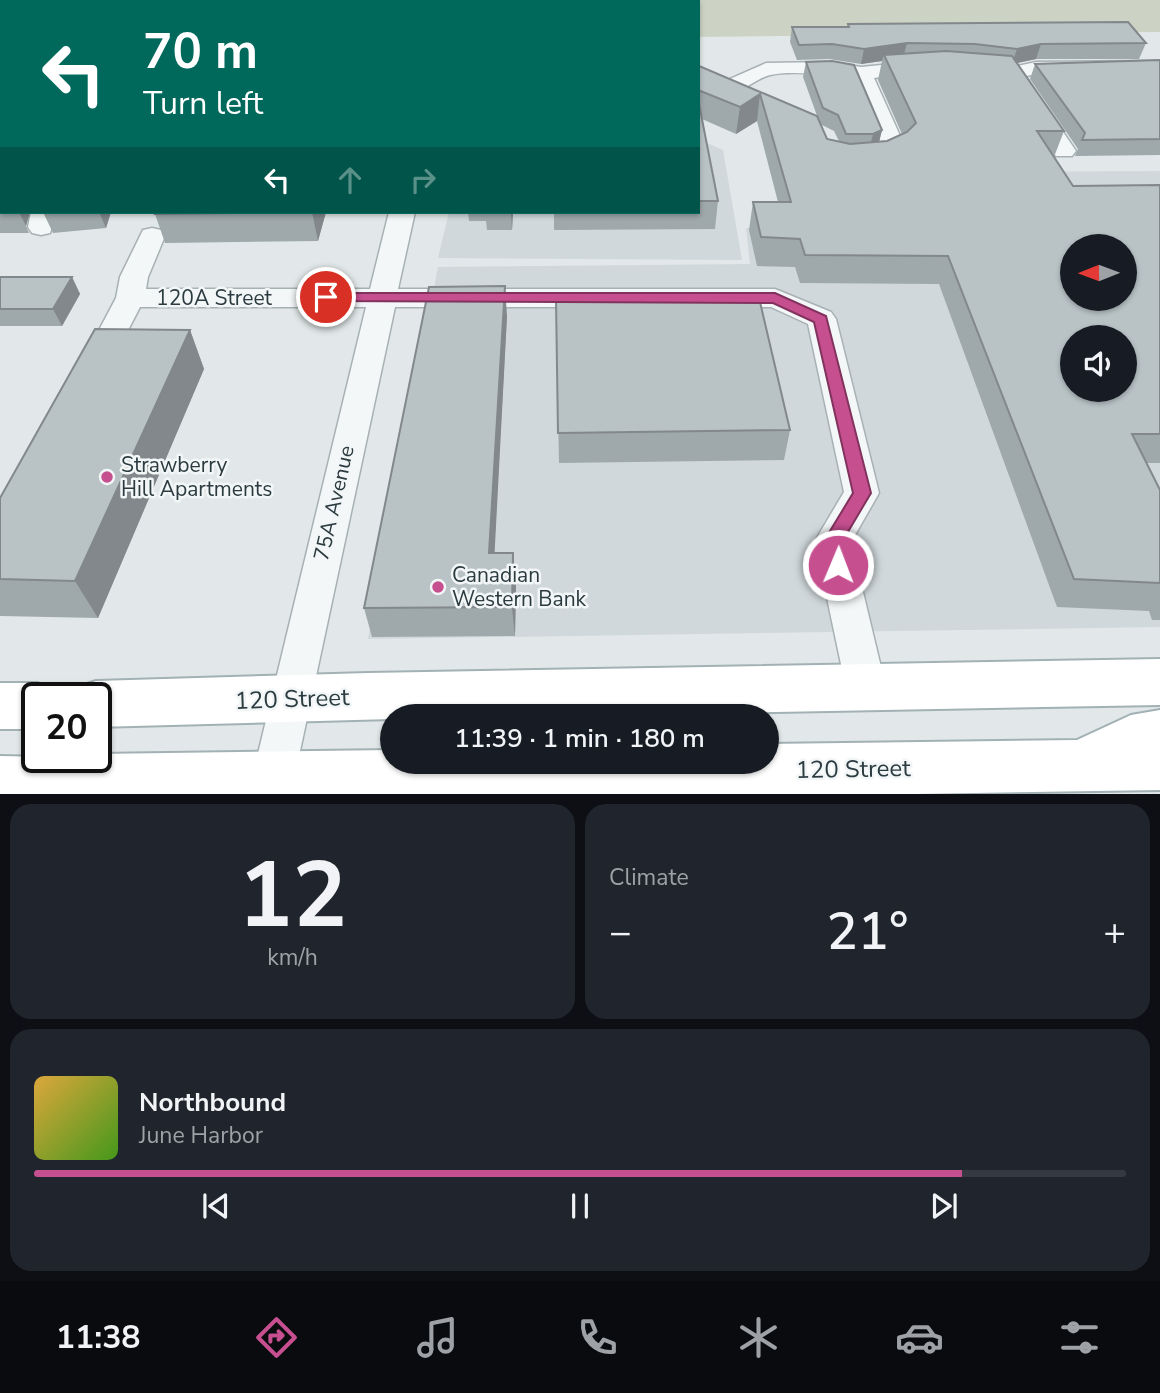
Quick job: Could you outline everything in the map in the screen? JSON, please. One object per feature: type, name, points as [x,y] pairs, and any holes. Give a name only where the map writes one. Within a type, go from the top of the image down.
[{"type":"main road","name":"120 Street","points":[[112,704],[1160,682]]},
{"type":"main road","points":[[0,706],[21,706]]},
{"type":"main road","points":[[1084,765],[1120,742],[1143,735],[1160,734]]},
{"type":"main road","name":"120 Street","points":[[0,782],[270,787],[1160,764]]},
{"type":"street","points":[[722,91],[766,69],[829,68],[861,73],[903,67],[1012,73],[1036,68],[1157,70]]},
{"type":"street","points":[[843,160],[875,160],[894,149],[861,73]]},
{"type":"street","points":[[1012,73],[1065,151]]},
{"type":"street","points":[[700,82],[744,101]]},
{"type":"street","name":"75A Avenue","points":[[270,787],[402,214]]},
{"type":"street","points":[[93,370],[130,298],[134,278],[152,236]]},
{"type":"street","name":"120A Street","points":[[130,298],[775,298],[821,319],[862,493],[833,541],[866,688]]},
{"type":"shaded area","points":[[700,140],[723,150],[742,260],[438,258],[449,214],[700,214]]},
{"type":"shaded area","points":[[1160,171],[1160,627],[368,639],[438,267],[750,264],[746,228],[1010,225],[982,172]]},
{"type":"green space","points":[[700,0],[1160,0],[1160,32],[700,37]]},
{"type":"building","points":[[1128,22],[1146,43],[1041,44],[1017,49],[975,44],[907,43],[864,49],[832,44],[799,45],[792,27],[849,27],[848,24]]},
{"type":"building","points":[[946,51],[1012,56],[1064,131],[1037,131],[1073,186],[1160,185],[1160,434],[1132,434],[1160,490],[1160,583],[1074,579],[948,256],[805,255],[800,239],[761,237],[753,202],[791,202],[760,94],[740,107],[700,91],[700,66],[817,116],[827,139],[850,144],[887,141],[907,132],[916,123],[884,55]]},
{"type":"building","points":[[1160,60],[1160,139],[1082,140],[1085,133],[1035,64]]},
{"type":"building","points":[[832,61],[854,65],[882,130],[873,134],[846,134],[838,115],[823,108],[806,62]]},
{"type":"building","points":[[700,109],[718,201],[700,201]]},
{"type":"building","points":[[0,277],[72,277],[53,309],[0,309]]},
{"type":"building","points":[[505,286],[489,553],[513,553],[512,607],[364,608],[429,287]]},
{"type":"building","points":[[556,300],[760,302],[790,430],[558,433]]},
{"type":"building","points":[[95,329],[190,330],[75,581],[0,579],[0,498]]},
{"type":"place","name":"Strawberry Hill Apartments","points":[[107,477]]},
{"type":"place","name":"Canadian Western Bank","points":[[438,587]]},
{"type":"route","points":[[326,297],[775,298],[821,319],[862,493],[833,541],[838,565]]}]
